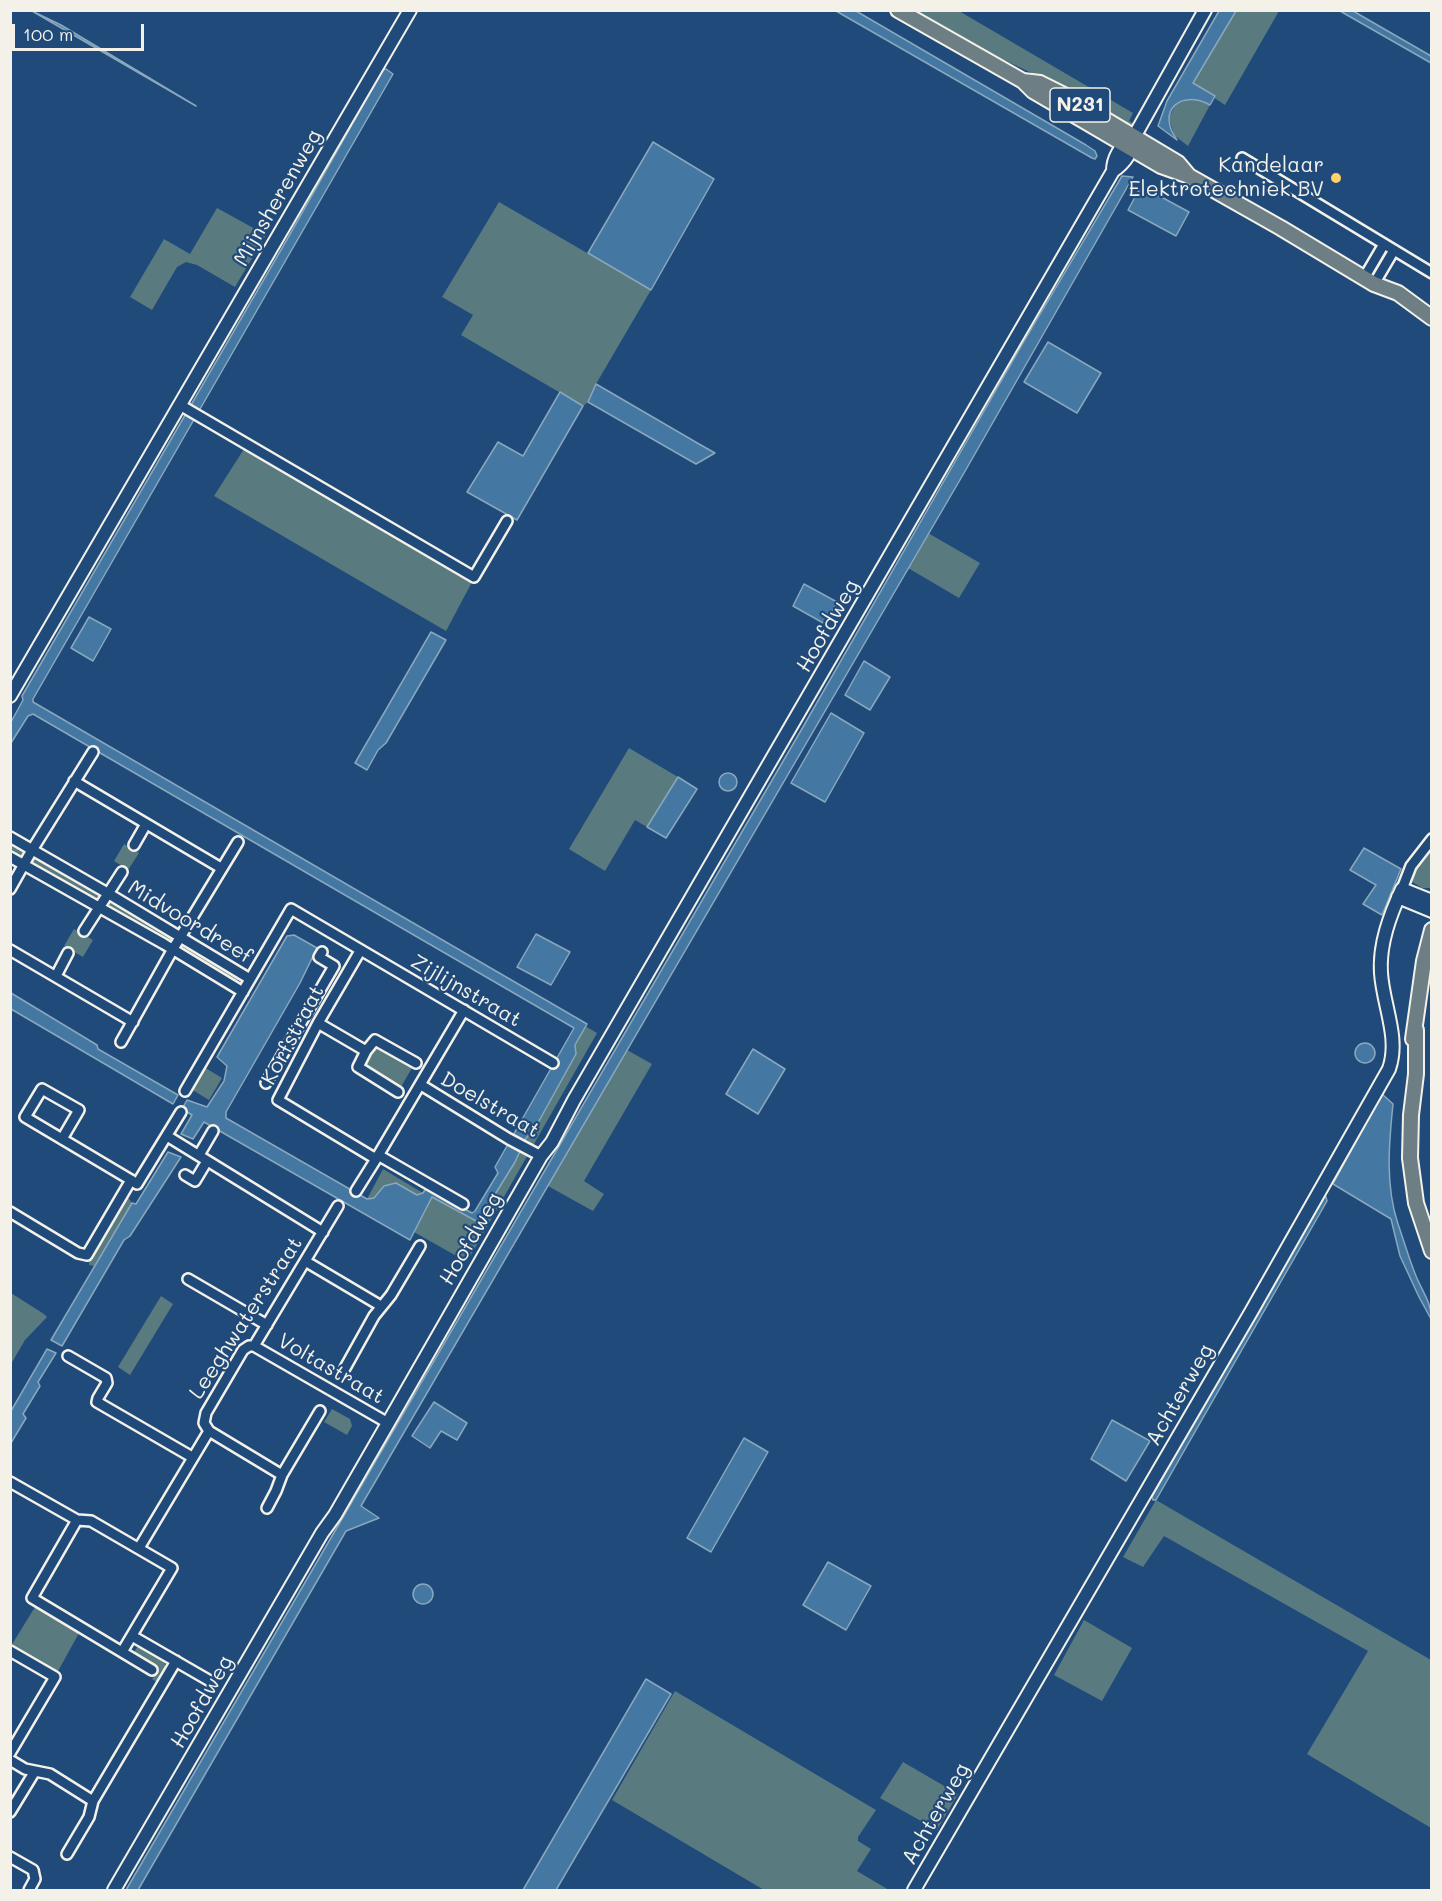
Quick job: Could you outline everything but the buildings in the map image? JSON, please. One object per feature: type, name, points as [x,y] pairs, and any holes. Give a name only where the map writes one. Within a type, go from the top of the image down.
[{"type":"main road","name":"N231","points":[[898,10],[1023,81],[1040,82],[1129,144],[1178,163],[1189,176],[1369,281],[1431,328]]},
{"type":"main road","name":"N231","points":[[1369,281],[1398,293],[1431,318]]},
{"type":"main road","points":[[1431,930],[1424,961],[1416,1030],[1416,1074],[1411,1115],[1410,1158],[1416,1203],[1431,1251]]},
{"type":"street","name":"Mijnsherenweg","points":[[10,696],[183,407],[410,10]]},
{"type":"street","name":"Hoofdweg","points":[[114,1890],[322,1533],[335,1515],[385,1421],[427,1357],[434,1341],[541,1156],[552,1142],[574,1100],[1113,171],[1113,163],[1129,144],[1205,10]]},
{"type":"street","points":[[1242,158],[1431,273]]},
{"type":"street","points":[[1369,281],[1384,244]]},
{"type":"street","points":[[1369,281],[1394,250]]},
{"type":"street","points":[[183,407],[474,577],[507,521]]},
{"type":"street","points":[[10,889],[93,752]]},
{"type":"street","points":[[74,781],[221,868]]},
{"type":"street","name":"Midvoordreef","points":[[134,845],[146,824]]},
{"type":"street","name":"Midvoordreef","points":[[10,837],[250,980],[243,992],[99,906],[10,857]]},
{"type":"street","name":"Achterweg","points":[[914,1890],[1245,1322],[1389,1069],[1393,1058],[1393,1045],[1381,973],[1381,951],[1385,934],[1411,866],[1431,839]]},
{"type":"street","points":[[120,1042],[238,842]]},
{"type":"street","name":"Midvoordreef","points":[[84,932],[122,872]]},
{"type":"street","points":[[1400,893],[1431,901]]},
{"type":"street","points":[[1400,893],[1431,911]]},
{"type":"street","name":"Zijlijnstraat","points":[[250,980],[291,909],[553,1063]]},
{"type":"street","points":[[10,950],[133,1022]]},
{"type":"street","name":"Korfstraat","points":[[360,951],[318,1023],[278,1100],[463,1204]]},
{"type":"street","points":[[266,1083],[334,966],[319,957],[322,952]]},
{"type":"street","points":[[56,976],[68,953]]},
{"type":"street","points":[[185,1091],[243,992]]},
{"type":"street","points":[[356,1191],[464,1010]]},
{"type":"street","points":[[318,1023],[366,1051]]},
{"type":"street","points":[[398,1092],[358,1067],[366,1051],[375,1040],[416,1063]]},
{"type":"street","name":"Doelstraat","points":[[421,1085],[541,1156]]},
{"type":"street","points":[[62,1138],[79,1110],[42,1089],[25,1117],[137,1184],[181,1112]]},
{"type":"street","points":[[185,1175],[195,1181],[213,1131]]},
{"type":"street","name":"Leeghwaterstraat","points":[[167,1136],[323,1232]]},
{"type":"street","points":[[10,1212],[78,1253],[87,1255],[131,1180]]},
{"type":"street","name":"Leeghwaterstraat","points":[[139,1548],[208,1431],[204,1423],[206,1413],[243,1350],[249,1346],[255,1346],[338,1206]]},
{"type":"street","points":[[345,1368],[381,1306],[391,1295],[420,1246]]},
{"type":"street","points":[[305,1261],[381,1306]]},
{"type":"street","points":[[188,1279],[267,1325]]},
{"type":"street","name":"Voltastraat","points":[[255,1346],[385,1421]]},
{"type":"street","points":[[69,1356],[106,1378],[107,1383],[97,1402],[192,1457]]},
{"type":"street","points":[[267,1508],[282,1475],[320,1410]]},
{"type":"street","points":[[208,1431],[282,1475]]},
{"type":"street","points":[[10,1482],[77,1520],[91,1521],[171,1568],[122,1652]]},
{"type":"street","points":[[77,1520],[32,1598],[152,1670]]},
{"type":"street","points":[[132,1636],[210,1681]]},
{"type":"street","points":[[10,1651],[55,1677],[10,1753]]},
{"type":"street","points":[[67,1854],[89,1817],[93,1801],[176,1661]]},
{"type":"street","points":[[10,1760],[25,1769],[50,1774],[93,1801]]},
{"type":"street","points":[[10,1812],[34,1771]]},
{"type":"street","points":[[10,1857],[33,1870],[35,1879],[29,1890]]},
{"type":"green space","points":[[908,11],[959,11],[1133,113],[1129,121],[1135,124],[1131,127],[1055,84],[947,33]]},
{"type":"green space","points":[[1236,11],[1279,11],[1225,105],[1192,83]]},
{"type":"green space","points":[[1191,98],[1210,105],[1188,146],[1174,135],[1169,118],[1175,105]]},
{"type":"green space","points":[[499,202],[651,290],[596,384],[588,402],[583,406],[461,335],[473,315],[442,297]]},
{"type":"green space","points":[[217,208],[266,235],[235,287],[197,265],[186,262],[177,267],[152,310],[130,297],[164,239],[190,254]]},
{"type":"green space","points":[[244,449],[472,582],[446,631],[214,496]]},
{"type":"green space","points":[[928,533],[980,563],[959,598],[908,568]]},
{"type":"green space","points":[[629,748],[678,777],[647,827],[635,820],[605,871],[569,849]]},
{"type":"green space","points":[[11,842],[240,977],[236,983],[11,850]]},
{"type":"green space","points":[[124,844],[139,853],[128,870],[114,861]]},
{"type":"green space","points":[[1431,849],[1431,888],[1422,888],[1411,881],[1418,864]]},
{"type":"green space","points":[[74,929],[93,940],[83,957],[64,946]]},
{"type":"green space","points":[[585,1026],[597,1033],[467,1262],[414,1232],[432,1196],[478,1222],[515,1162],[526,1138],[534,1130],[576,1054],[575,1045]]},
{"type":"green space","points":[[375,1045],[413,1066],[401,1087],[363,1066]]},
{"type":"green space","points":[[627,1050],[652,1064],[584,1181],[604,1194],[593,1211],[548,1186]]},
{"type":"green space","points":[[204,1067],[222,1078],[209,1100],[191,1089]]},
{"type":"green space","points":[[383,1169],[423,1193],[417,1195],[383,1187],[374,1198],[367,1199]]},
{"type":"green space","points":[[127,1196],[132,1203],[94,1266],[89,1265],[89,1261]]},
{"type":"green space","points":[[11,1293],[47,1317],[25,1340],[11,1364]]},
{"type":"green space","points":[[161,1296],[173,1304],[130,1375],[118,1367]]},
{"type":"green space","points":[[332,1409],[350,1419],[352,1426],[347,1435],[324,1422]]},
{"type":"green space","points":[[1156,1500],[1431,1660],[1431,1828],[1307,1754],[1368,1651],[1164,1536],[1143,1567],[1123,1557]]},
{"type":"green space","points":[[35,1607],[79,1633],[57,1673],[11,1646]]},
{"type":"green space","points":[[1084,1620],[1132,1648],[1102,1701],[1054,1675]]},
{"type":"green space","points":[[139,1644],[163,1658],[166,1668],[158,1683],[152,1679],[158,1671],[155,1667],[133,1654]]},
{"type":"green space","points":[[675,1691],[876,1810],[858,1837],[858,1841],[871,1849],[857,1871],[889,1890],[764,1890],[612,1800]]},
{"type":"green space","points":[[903,1762],[958,1794],[937,1830],[880,1798]]},
{"type":"water","points":[[32,11],[61,25],[196,106]]},
{"type":"water","points":[[836,11],[856,11],[1086,145],[1095,151],[1097,156],[1095,159],[1092,158]]},
{"type":"water","points":[[1219,11],[1236,11],[1193,83],[1215,96],[1210,105],[1189,100],[1181,101],[1174,106],[1169,120],[1171,130],[1177,140],[1158,126],[1167,101]]},
{"type":"water","points":[[1340,11],[1353,11],[1431,56],[1431,63]]},
{"type":"water","points":[[386,69],[393,74],[33,702],[587,1024],[575,1045],[576,1054],[534,1130],[526,1138],[515,1162],[478,1222],[432,1197],[410,1240],[204,1122],[193,1139],[181,1134],[192,1115],[182,1109],[187,1100],[207,1107],[224,1081],[227,1066],[217,1057],[287,936],[294,935],[317,948],[300,983],[226,1112],[226,1118],[367,1199],[374,1198],[384,1186],[396,1183],[417,1195],[423,1193],[426,1188],[472,1213],[475,1211],[498,1173],[495,1167],[574,1028],[33,714],[28,716],[11,743],[11,722],[23,700],[22,696],[383,70]]},
{"type":"water","points":[[653,142],[714,179],[651,290],[588,253]]},
{"type":"water","points":[[1122,176],[1133,177],[964,473],[361,1506],[379,1518],[346,1531],[138,1890],[126,1890],[803,727],[1023,343]]},
{"type":"water","points":[[1141,186],[1189,212],[1176,236],[1128,210]]},
{"type":"water","points":[[1048,342],[1101,373],[1077,413],[1024,382]]},
{"type":"water","points":[[596,384],[715,453],[696,464],[588,402]]},
{"type":"water","points":[[560,392],[583,406],[517,520],[467,492],[498,442],[523,456]]},
{"type":"water","points":[[804,584],[837,602],[825,624],[793,606]]},
{"type":"water","points":[[89,617],[111,629],[93,661],[71,648]]},
{"type":"water","points":[[431,632],[446,640],[386,743],[378,750],[367,770],[355,763]]},
{"type":"water","points":[[864,661],[890,677],[870,710],[845,695]]},
{"type":"water","points":[[831,713],[864,733],[825,802],[791,783]]},
{"type":"water","points":[[728,773],[734,776],[737,782],[734,788],[728,791],[722,788],[719,782],[722,776]]},
{"type":"water","points":[[678,777],[697,789],[666,838],[647,827]]},
{"type":"water","points":[[1364,848],[1401,869],[1382,915],[1363,904],[1376,885],[1350,870]]},
{"type":"water","points":[[536,934],[570,952],[551,985],[517,967]]},
{"type":"water","points":[[11,993],[97,1045],[98,1049],[178,1095],[173,1104],[11,1009]]},
{"type":"water","points":[[1361,1043],[1369,1043],[1375,1049],[1375,1057],[1369,1063],[1361,1063],[1355,1057],[1355,1049]]},
{"type":"water","points":[[753,1049],[785,1069],[758,1114],[726,1094]]},
{"type":"water","points":[[1382,1094],[1393,1104],[1389,1164],[1394,1209],[1413,1270],[1428,1302],[1431,1319],[1400,1256],[1391,1219],[1333,1184]]},
{"type":"water","points":[[168,1152],[181,1157],[130,1236],[124,1240],[62,1346],[51,1340],[132,1203],[136,1204]]},
{"type":"water","points":[[1323,1196],[1327,1201],[1156,1500],[1153,1500],[1152,1497]]},
{"type":"water","points":[[47,1349],[56,1353],[38,1382],[40,1386],[23,1414],[26,1418],[11,1443],[11,1411]]},
{"type":"water","points":[[434,1402],[467,1423],[457,1440],[441,1431],[430,1448],[412,1436]]},
{"type":"water","points":[[1112,1420],[1150,1441],[1126,1481],[1091,1459]]},
{"type":"water","points":[[744,1438],[768,1452],[711,1552],[687,1538]]},
{"type":"water","points":[[828,1562],[871,1586],[846,1630],[803,1605]]},
{"type":"water","points":[[423,1584],[430,1587],[433,1594],[430,1601],[423,1604],[416,1601],[413,1594],[416,1587]]},
{"type":"water","points":[[646,1679],[671,1694],[556,1890],[523,1890]]},
{"type":"place","name":"Kandelaar Elektrotechniek BV","points":[[1336,178]]}]
